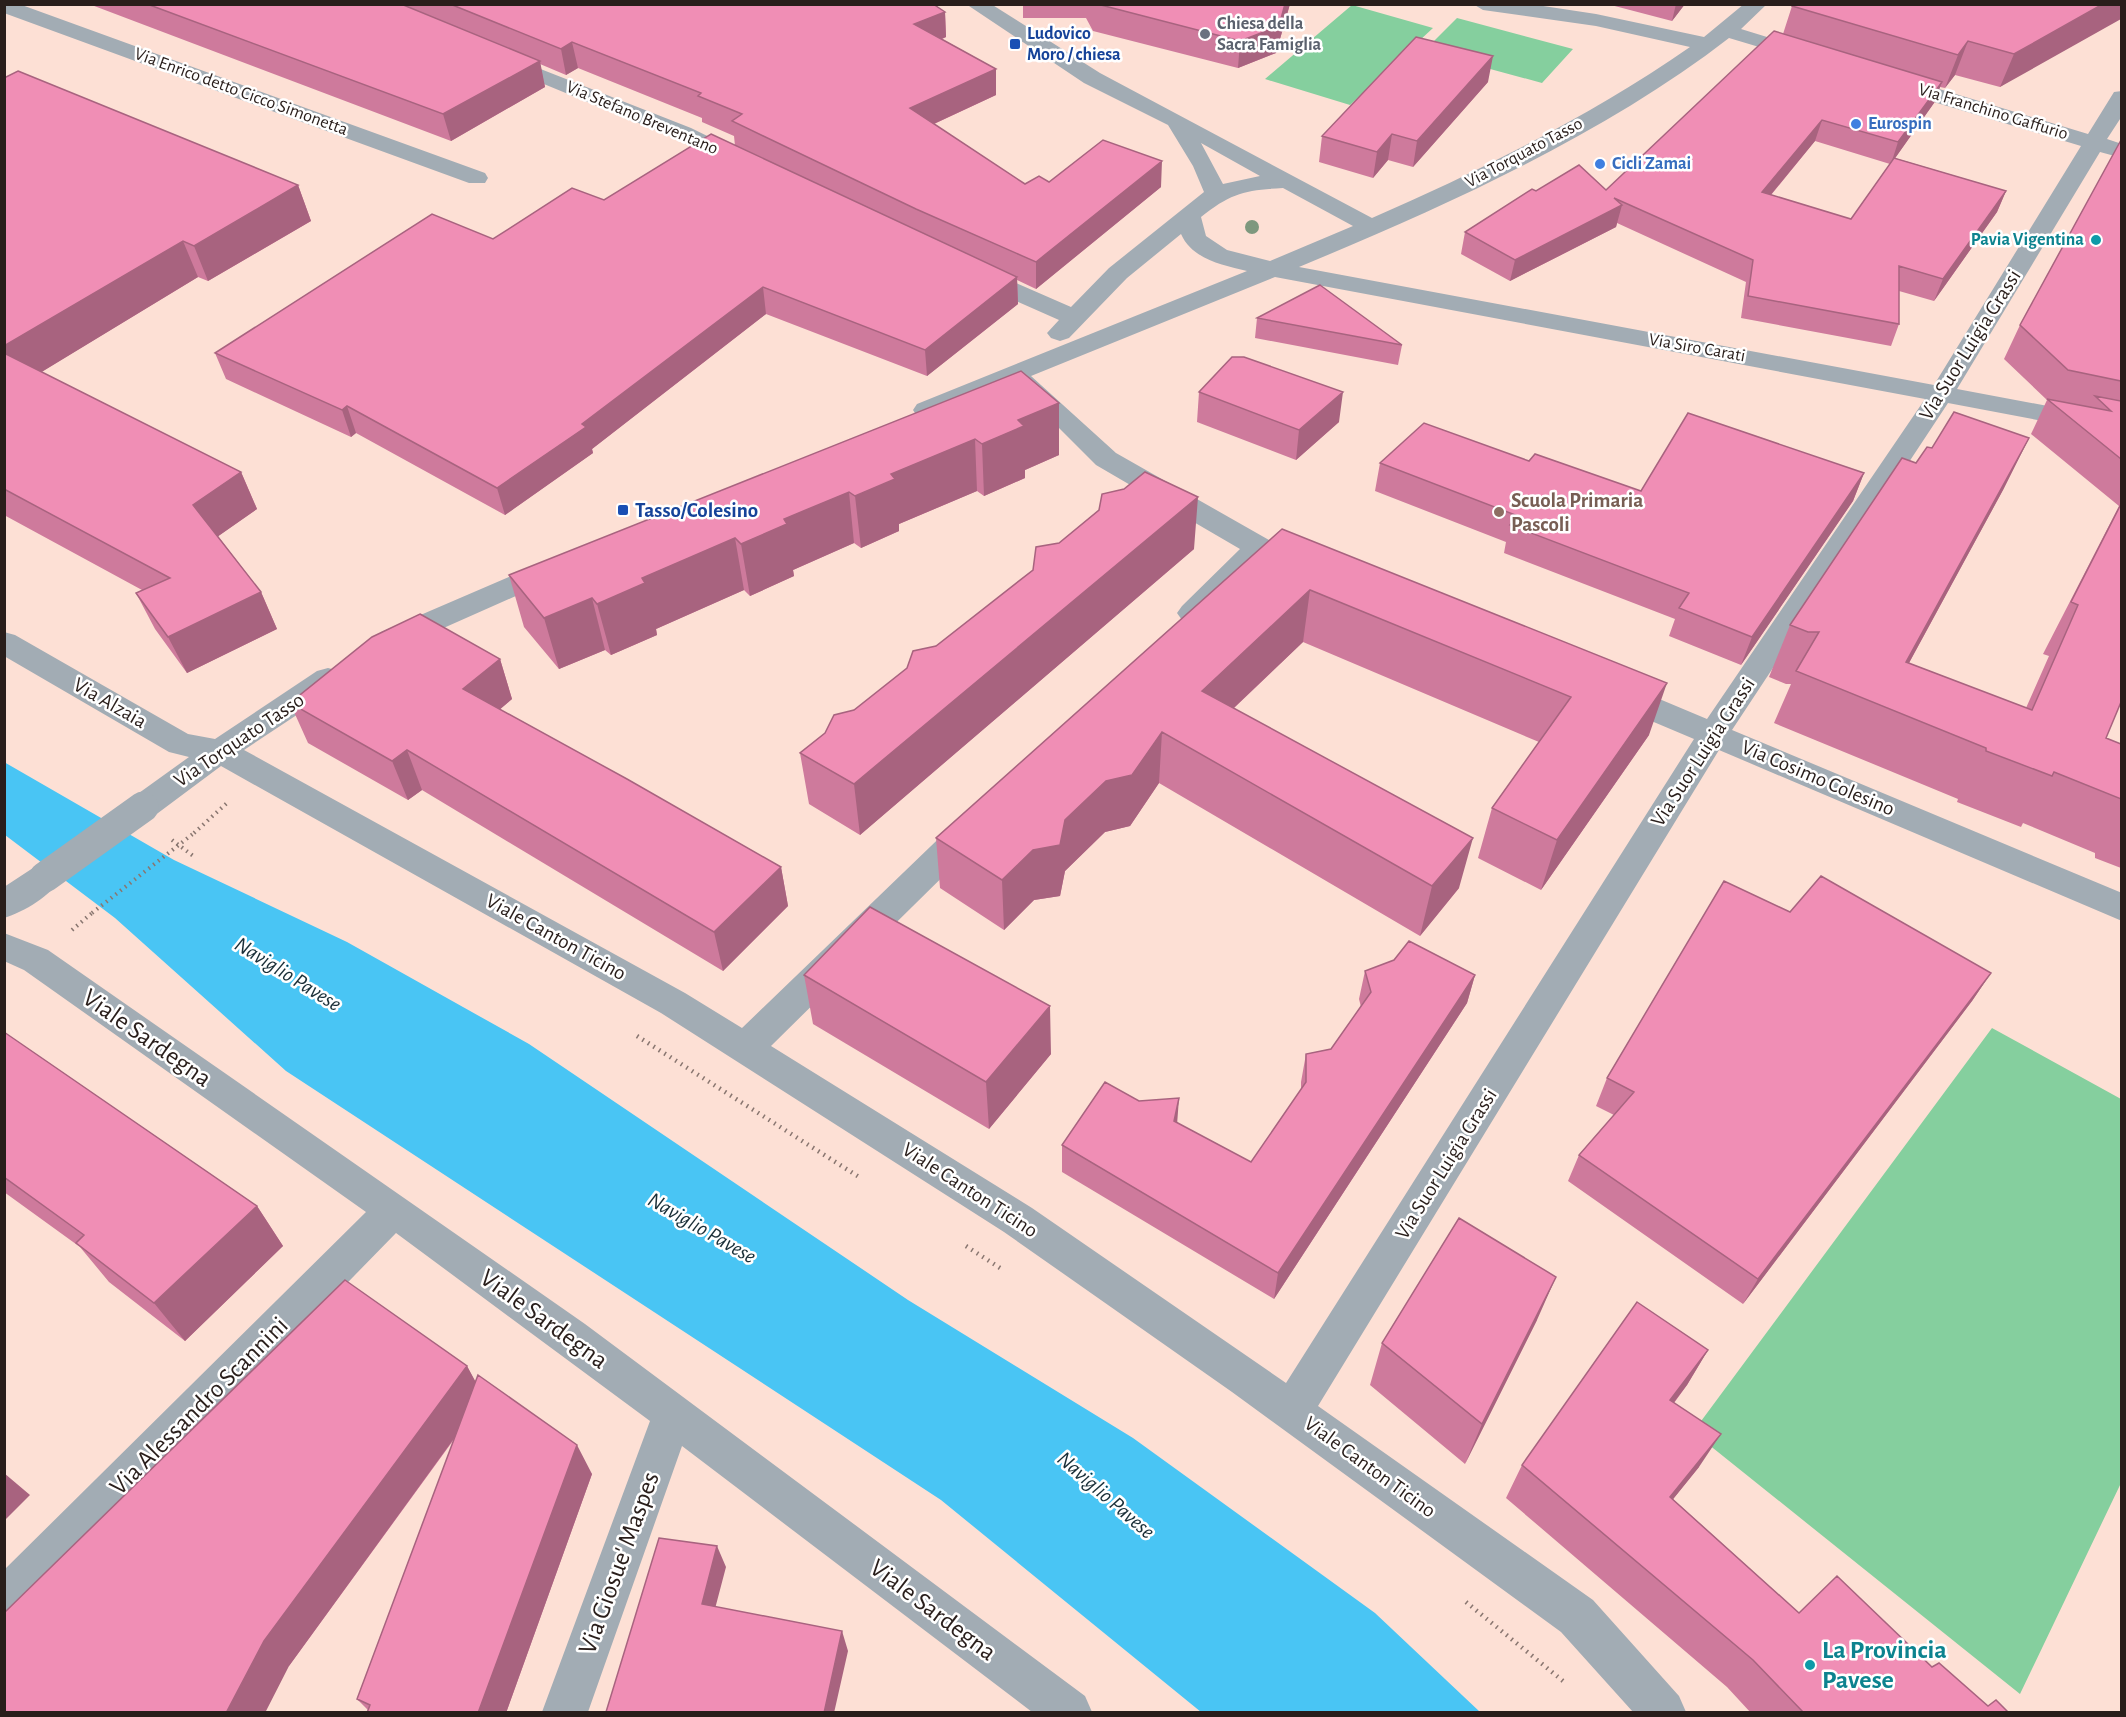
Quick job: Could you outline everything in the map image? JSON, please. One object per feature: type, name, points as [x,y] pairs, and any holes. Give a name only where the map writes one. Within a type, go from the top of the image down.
[{"type":"street","points":[[976,4],[1092,78],[1177,121],[1373,228]]},
{"type":"street","points":[[1484,4],[1596,20],[1706,44]]},
{"type":"street","name":"Via Torquato Tasso","points":[[906,418],[1373,228],[1458,189],[1634,95],[1727,31],[1757,4]]},
{"type":"street","name":"Via Enrico detto Cicco Simonetta","points":[[4,6],[477,178]]},
{"type":"street","points":[[1727,31],[1830,63]]},
{"type":"street","name":"Via Stefano Breventano","points":[[476,49],[683,132],[755,168]]},
{"type":"street","name":"Via Franchino Gaffurio","points":[[1876,77],[2121,151]]},
{"type":"street","name":"Via Suor Luigia Grassi","points":[[1292,1411],[1713,734],[1942,393],[2121,97]]},
{"type":"street","points":[[1177,121],[1204,166],[1216,194]]},
{"type":"street","name":"Via Torquato Tasso","points":[[1016,373],[1075,318],[1118,273],[1216,194],[1252,183],[1289,181]]},
{"type":"street","points":[[1189,214],[1195,238],[1204,248],[1233,260],[1272,269]]},
{"type":"street","points":[[950,263],[1075,318]]},
{"type":"street","name":"Via Siro Carati","points":[[1272,269],[2121,428]]},
{"type":"street","points":[[1016,373],[1106,459],[1259,547],[1335,578]]},
{"type":"street","points":[[1174,630],[1259,547]]},
{"type":"street","name":"Via Torquato Tasso","points":[[4,905],[45,878],[179,779],[361,655],[467,604],[577,558]]},
{"type":"street","name":"Via Alzaia","points":[[4,642],[180,744],[220,751]]},
{"type":"street","name":"Via Cosimo Colesino","points":[[1586,681],[2121,908]]},
{"type":"street","name":"Viale Canton Ticino","points":[[220,751],[673,1003],[1018,1220],[1292,1411],[1577,1616],[1663,1713]]},
{"type":"street","points":[[746,1048],[994,806]]},
{"type":"street","name":"Viale Sardegna","points":[[4,946],[36,960],[394,1210],[673,1414],[1069,1713]]},
{"type":"street","name":"Via Alessandro Scannini","points":[[4,1602],[394,1210]]},
{"type":"street","name":"Via Giosue' Maspes","points":[[565,1713],[673,1414]]},
{"type":"path","points":[[179,779],[237,806]]},
{"type":"path","points":[[92,913],[194,833]]},
{"type":"path","points":[[636,1035],[864,1181]]},
{"type":"path","points":[[963,1244],[1003,1270]]},
{"type":"path","points":[[1461,1598],[1571,1688]]},
{"type":"green space","points":[[1352,5],[1433,28],[1350,105],[1265,79]]},
{"type":"green space","points":[[1457,18],[1573,49],[1542,83],[1424,51]]},
{"type":"green space","points":[[1992,1028],[2121,1099],[2121,1483],[2020,1694],[1693,1432]]},
{"type":"water","name":"Naviglio Pavese","points":[[4,762],[174,860],[347,942],[529,1044],[908,1300],[1133,1438],[1375,1613],[1480,1712],[1201,1712],[941,1500],[286,1071],[115,918],[5,835]]},
{"type":"building","points":[[147,4],[401,4],[540,61],[443,114]]},
{"type":"building","points":[[450,4],[933,4],[945,12],[914,24],[996,69],[910,108],[1025,184],[1039,176],[1049,182],[1103,140],[1162,161],[1036,262],[916,209],[732,121],[742,114],[698,96],[701,93],[572,42],[561,49]]},
{"type":"building","points":[[1097,4],[1285,4],[1279,26],[1240,41]]},
{"type":"building","points":[[1793,4],[2103,4],[2014,54],[1968,41],[1958,55],[1792,6]]},
{"type":"building","points":[[1774,31],[1942,82],[1898,142],[1822,120],[1762,192],[1851,219],[1894,158],[2006,191],[1943,279],[1899,266],[1899,324],[1748,296],[1753,260],[1614,198],[1622,205],[1515,260],[1465,232],[1532,189],[1536,191],[1579,165],[1606,190]]},
{"type":"building","points":[[1416,37],[1493,56],[1417,141],[1392,134],[1377,152],[1322,136]]},
{"type":"building","points":[[18,71],[298,185],[194,246],[183,241],[4,346],[4,78]]},
{"type":"building","points":[[711,134],[1017,277],[925,350],[763,287],[582,424],[586,427],[497,488],[347,406],[342,410],[215,353],[432,214],[493,239],[572,188],[604,200]]},
{"type":"building","name":"Pavia Vigentina","points":[[2121,140],[2121,381],[2068,370],[2020,325]]},
{"type":"building","points":[[1320,285],[1402,345],[1257,318]]},
{"type":"building","points":[[4,353],[241,472],[193,505],[261,592],[168,637],[136,593],[170,578],[4,489]]},
{"type":"building","points":[[1232,357],[1244,357],[1343,392],[1299,430],[1199,392]]},
{"type":"building","points":[[1021,371],[1059,403],[1018,420],[1024,426],[982,444],[975,439],[891,474],[895,479],[855,496],[849,492],[784,519],[787,524],[741,544],[735,538],[642,578],[645,583],[597,604],[592,598],[544,618],[509,575]]},
{"type":"building","points":[[2095,396],[2121,401],[2121,459],[2047,399],[2111,411]]},
{"type":"building","points":[[1954,412],[2029,438],[1906,662],[2032,710],[2078,605],[2071,602],[2121,504],[2121,702],[2106,738],[2121,744],[2121,799],[2054,772],[2052,776],[1986,751],[1986,748],[1796,671],[1819,632],[1808,632],[1790,625],[1902,458],[1916,463],[1927,447],[1932,448]]},
{"type":"building","points":[[1688,413],[1864,473],[1752,637],[1679,608],[1689,593],[1510,525],[1518,516],[1380,463],[1424,423],[1529,461],[1535,454],[1641,491]]},
{"type":"building","points":[[1145,472],[1198,497],[854,784],[800,753],[825,733],[834,715],[854,710],[907,668],[913,651],[936,646],[1033,570],[1036,547],[1059,543],[1099,510],[1102,494],[1124,489]]},
{"type":"building","points":[[1282,529],[1667,683],[1557,840],[1492,808],[1571,697],[1310,590],[1202,691],[1473,838],[1432,886],[1162,732],[1132,775],[1106,781],[1065,820],[1060,845],[1033,850],[1002,880],[936,838]]},
{"type":"building","points":[[420,614],[500,659],[463,689],[781,867],[714,932],[407,750],[392,761],[290,703],[372,637]]},
{"type":"building","points":[[1821,876],[1991,973],[1758,1279],[1579,1155],[1634,1092],[1607,1078],[1724,881],[1790,912]]},
{"type":"building","points":[[870,907],[1050,1006],[986,1082],[804,975]]},
{"type":"building","points":[[1409,941],[1475,975],[1278,1273],[1062,1145],[1105,1082],[1139,1101],[1179,1098],[1174,1121],[1251,1162],[1306,1082],[1306,1054],[1331,1049],[1371,992],[1365,971],[1394,960]]},
{"type":"building","points":[[4,1032],[257,1206],[154,1303],[76,1243],[84,1235],[4,1177]]},
{"type":"building","points":[[1459,1218],[1556,1277],[1482,1424],[1382,1343]]},
{"type":"building","points":[[345,1280],[467,1366],[264,1641],[226,1713],[4,1713],[4,1613]]},
{"type":"building","points":[[1637,1302],[1708,1350],[1670,1400],[1721,1434],[1670,1497],[1799,1613],[1837,1576],[1932,1667],[1939,1663],[1988,1706],[1996,1700],[2009,1713],[1804,1713],[1753,1660],[1522,1465]]},
{"type":"building","points":[[478,1375],[577,1445],[478,1713],[367,1713],[370,1705],[357,1699]]},
{"type":"building","points":[[659,1538],[717,1546],[702,1604],[842,1631],[824,1713],[606,1712]]},
{"type":"place","name":"Chiesa della Sacra Famiglia","points":[[1205,34]]},
{"type":"place","name":"Ludovico Moro / chiesa","points":[[1015,44]]},
{"type":"place","name":"Eurospin","points":[[1856,124]]},
{"type":"place","name":"Cicli Zamai","points":[[1600,164]]},
{"type":"place","name":"Pavia Vigentina","points":[[2096,240]]},
{"type":"place","name":"Tasso/Colesino","points":[[623,510]]},
{"type":"place","name":"Scuola Primaria Pascoli","points":[[1499,512]]},
{"type":"place","name":"La Provincia Pavese","points":[[1810,1665]]}]
